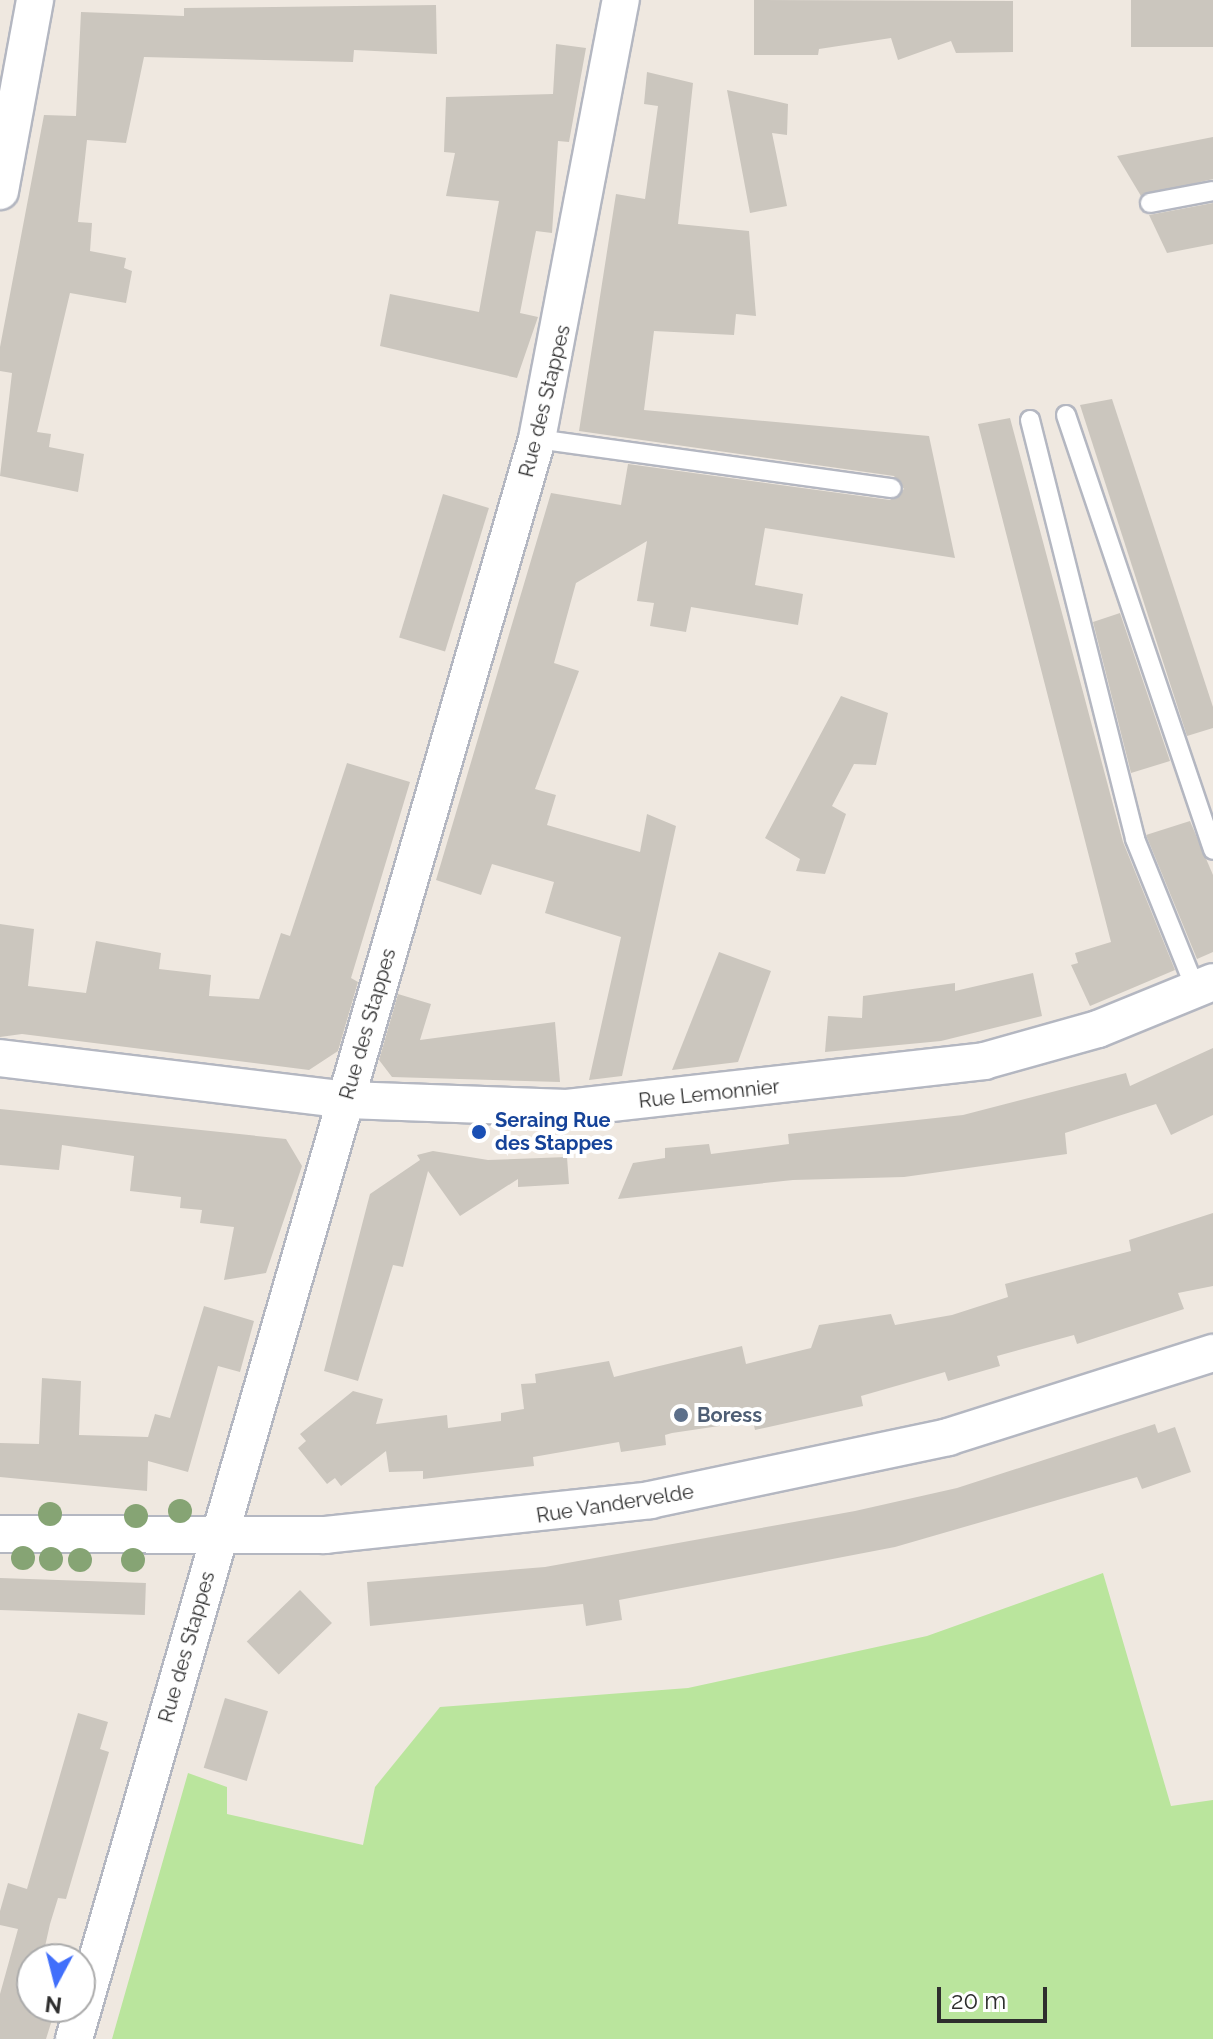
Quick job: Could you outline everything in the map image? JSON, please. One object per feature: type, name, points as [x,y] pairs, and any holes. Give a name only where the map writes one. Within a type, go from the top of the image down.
[{"type":"street","points":[[0,191],[35,0]]},
{"type":"street","name":"Rue des Stappes","points":[[74,2039],[537,439],[621,0]]},
{"type":"street","name":"Rue Lemonnier","points":[[0,1058],[347,1100],[567,1108],[944,1067],[1067,1040],[1204,986]]},
{"type":"street","name":"Rue Vandervelde","points":[[0,1534],[218,1538],[451,1526],[703,1491],[948,1437],[1213,1353]]},
{"type":"lane","points":[[1150,203],[1213,191]]},
{"type":"lane","points":[[1066,415],[1213,850]]},
{"type":"lane","points":[[1030,420],[1135,839],[1204,986]]},
{"type":"lane","points":[[537,439],[892,488]]},
{"type":"green space","points":[[1103,1573],[1171,1806],[1213,1800],[1213,2039],[112,2039],[188,1773],[227,1787],[227,1814],[363,1845],[375,1787],[440,1707],[688,1688],[927,1636]]},
{"type":"building","points":[[754,0],[1013,1],[1013,52],[956,53],[951,41],[898,60],[891,38],[819,49],[818,55],[754,55]]},
{"type":"building","points":[[1131,0],[1213,0],[1213,47],[1131,47]]},
{"type":"building","points":[[436,5],[437,54],[354,50],[353,62],[144,57],[126,143],[87,140],[78,222],[92,223],[90,251],[126,258],[124,268],[132,271],[126,303],[70,293],[37,432],[51,434],[49,447],[84,454],[78,492],[0,476],[12,373],[0,371],[0,347],[44,115],[76,116],[81,12],[184,16],[184,8]]},
{"type":"building","points":[[556,44],[586,48],[569,142],[558,141],[552,233],[536,231],[520,313],[538,317],[517,378],[380,346],[390,294],[479,312],[499,201],[446,196],[455,153],[444,152],[446,97],[553,94]]},
{"type":"building","points":[[647,72],[693,83],[678,224],[749,231],[756,316],[736,314],[734,335],[654,331],[644,410],[929,436],[955,558],[765,528],[755,585],[803,594],[798,625],[691,607],[686,632],[650,626],[654,603],[637,601],[647,541],[576,583],[554,663],[579,671],[535,789],[556,795],[547,825],[640,852],[647,814],[676,826],[622,1076],[589,1080],[621,937],[545,913],[554,882],[492,864],[481,895],[436,880],[551,493],[621,505],[628,464],[890,500],[904,489],[894,476],[579,431],[616,194],[645,199],[658,106],[644,104]]},
{"type":"building","points":[[727,90],[788,104],[787,135],[772,133],[787,206],[750,213]]},
{"type":"building","points":[[1213,137],[1213,179],[1141,196],[1117,156]]},
{"type":"building","points":[[1213,203],[1213,244],[1167,253],[1149,215]]},
{"type":"building","points":[[1112,399],[1213,707],[1213,728],[1187,736],[1080,405]]},
{"type":"building","points":[[1010,418],[1123,842],[1175,970],[1090,1006],[1071,965],[1078,963],[1075,953],[1111,942],[978,424]]},
{"type":"building","points":[[443,494],[489,508],[445,651],[399,637]]},
{"type":"building","points":[[1120,613],[1170,761],[1131,773],[1093,622]]},
{"type":"building","points":[[841,696],[888,713],[876,765],[854,764],[832,806],[846,814],[825,874],[796,871],[800,859],[765,838]]},
{"type":"building","points":[[347,763],[410,782],[351,978],[358,982],[338,1051],[309,1070],[22,1034],[0,1037],[0,924],[34,929],[28,986],[86,993],[96,941],[161,953],[159,969],[211,975],[209,996],[259,999],[281,933],[290,936]]},
{"type":"building","points":[[1190,821],[1213,875],[1213,952],[1197,959],[1146,835]]},
{"type":"building","points":[[719,952],[771,971],[738,1062],[672,1070]]},
{"type":"building","points":[[1033,973],[1042,1016],[941,1041],[825,1052],[828,1016],[862,1018],[863,996],[955,983],[955,991]]},
{"type":"building","points":[[398,994],[431,1004],[420,1040],[555,1022],[560,1082],[392,1077],[379,1060]]},
{"type":"building","points":[[1213,1048],[1213,1115],[1171,1135],[1156,1104],[1065,1133],[1067,1154],[904,1177],[793,1180],[618,1199],[633,1163],[665,1158],[665,1148],[709,1144],[711,1154],[789,1144],[788,1134],[963,1115],[1126,1073],[1130,1086]]},
{"type":"building","points":[[0,1109],[286,1139],[302,1166],[266,1273],[224,1280],[234,1227],[200,1223],[202,1210],[180,1208],[181,1197],[130,1191],[134,1156],[62,1145],[59,1170],[0,1165]]},
{"type":"building","points":[[433,1151],[488,1160],[567,1157],[569,1184],[518,1187],[518,1179],[460,1216],[428,1171],[403,1267],[393,1265],[358,1381],[324,1371],[370,1194],[420,1160],[417,1155]]},
{"type":"building","points":[[1213,1213],[1213,1286],[1178,1293],[1184,1309],[1077,1344],[1074,1335],[997,1356],[1000,1366],[948,1381],[945,1372],[861,1396],[863,1406],[755,1430],[753,1421],[672,1433],[665,1435],[666,1445],[621,1452],[619,1442],[533,1457],[534,1466],[423,1479],[423,1471],[389,1472],[386,1451],[341,1486],[335,1478],[327,1484],[298,1448],[306,1441],[300,1434],[353,1391],[383,1399],[376,1424],[447,1415],[448,1428],[501,1421],[501,1413],[524,1409],[521,1384],[536,1383],[535,1374],[609,1361],[614,1377],[742,1346],[746,1364],[811,1348],[819,1325],[891,1314],[895,1325],[952,1315],[1008,1297],[1005,1284],[1131,1251],[1129,1240]]},
{"type":"building","points":[[204,1306],[254,1321],[240,1372],[218,1366],[188,1472],[148,1461],[147,1491],[0,1477],[0,1443],[39,1444],[42,1378],[81,1381],[79,1435],[148,1437],[155,1414],[170,1418]]},
{"type":"building","points":[[1155,1424],[1158,1433],[1175,1427],[1191,1472],[1142,1489],[1137,1477],[895,1547],[619,1600],[622,1620],[586,1626],[583,1604],[370,1626],[367,1582],[545,1567],[855,1511],[957,1488]]},
{"type":"building","points":[[0,1578],[146,1583],[145,1615],[0,1610]]},
{"type":"building","points":[[300,1590],[332,1623],[279,1674],[247,1641]]},
{"type":"building","points":[[225,1698],[268,1711],[247,1781],[204,1768]]},
{"type":"building","points":[[78,1713],[108,1722],[100,1749],[109,1752],[66,1899],[58,1898],[46,1943],[16,1943],[16,2023],[51,2023],[46,2039],[0,2039],[0,1994],[18,1929],[0,1925],[0,1911],[8,1883],[27,1889]]},
{"type":"place","name":"Seraing Rue des Stappes","points":[[479,1132]]},
{"type":"place","name":"Boress","points":[[681,1415]]}]
